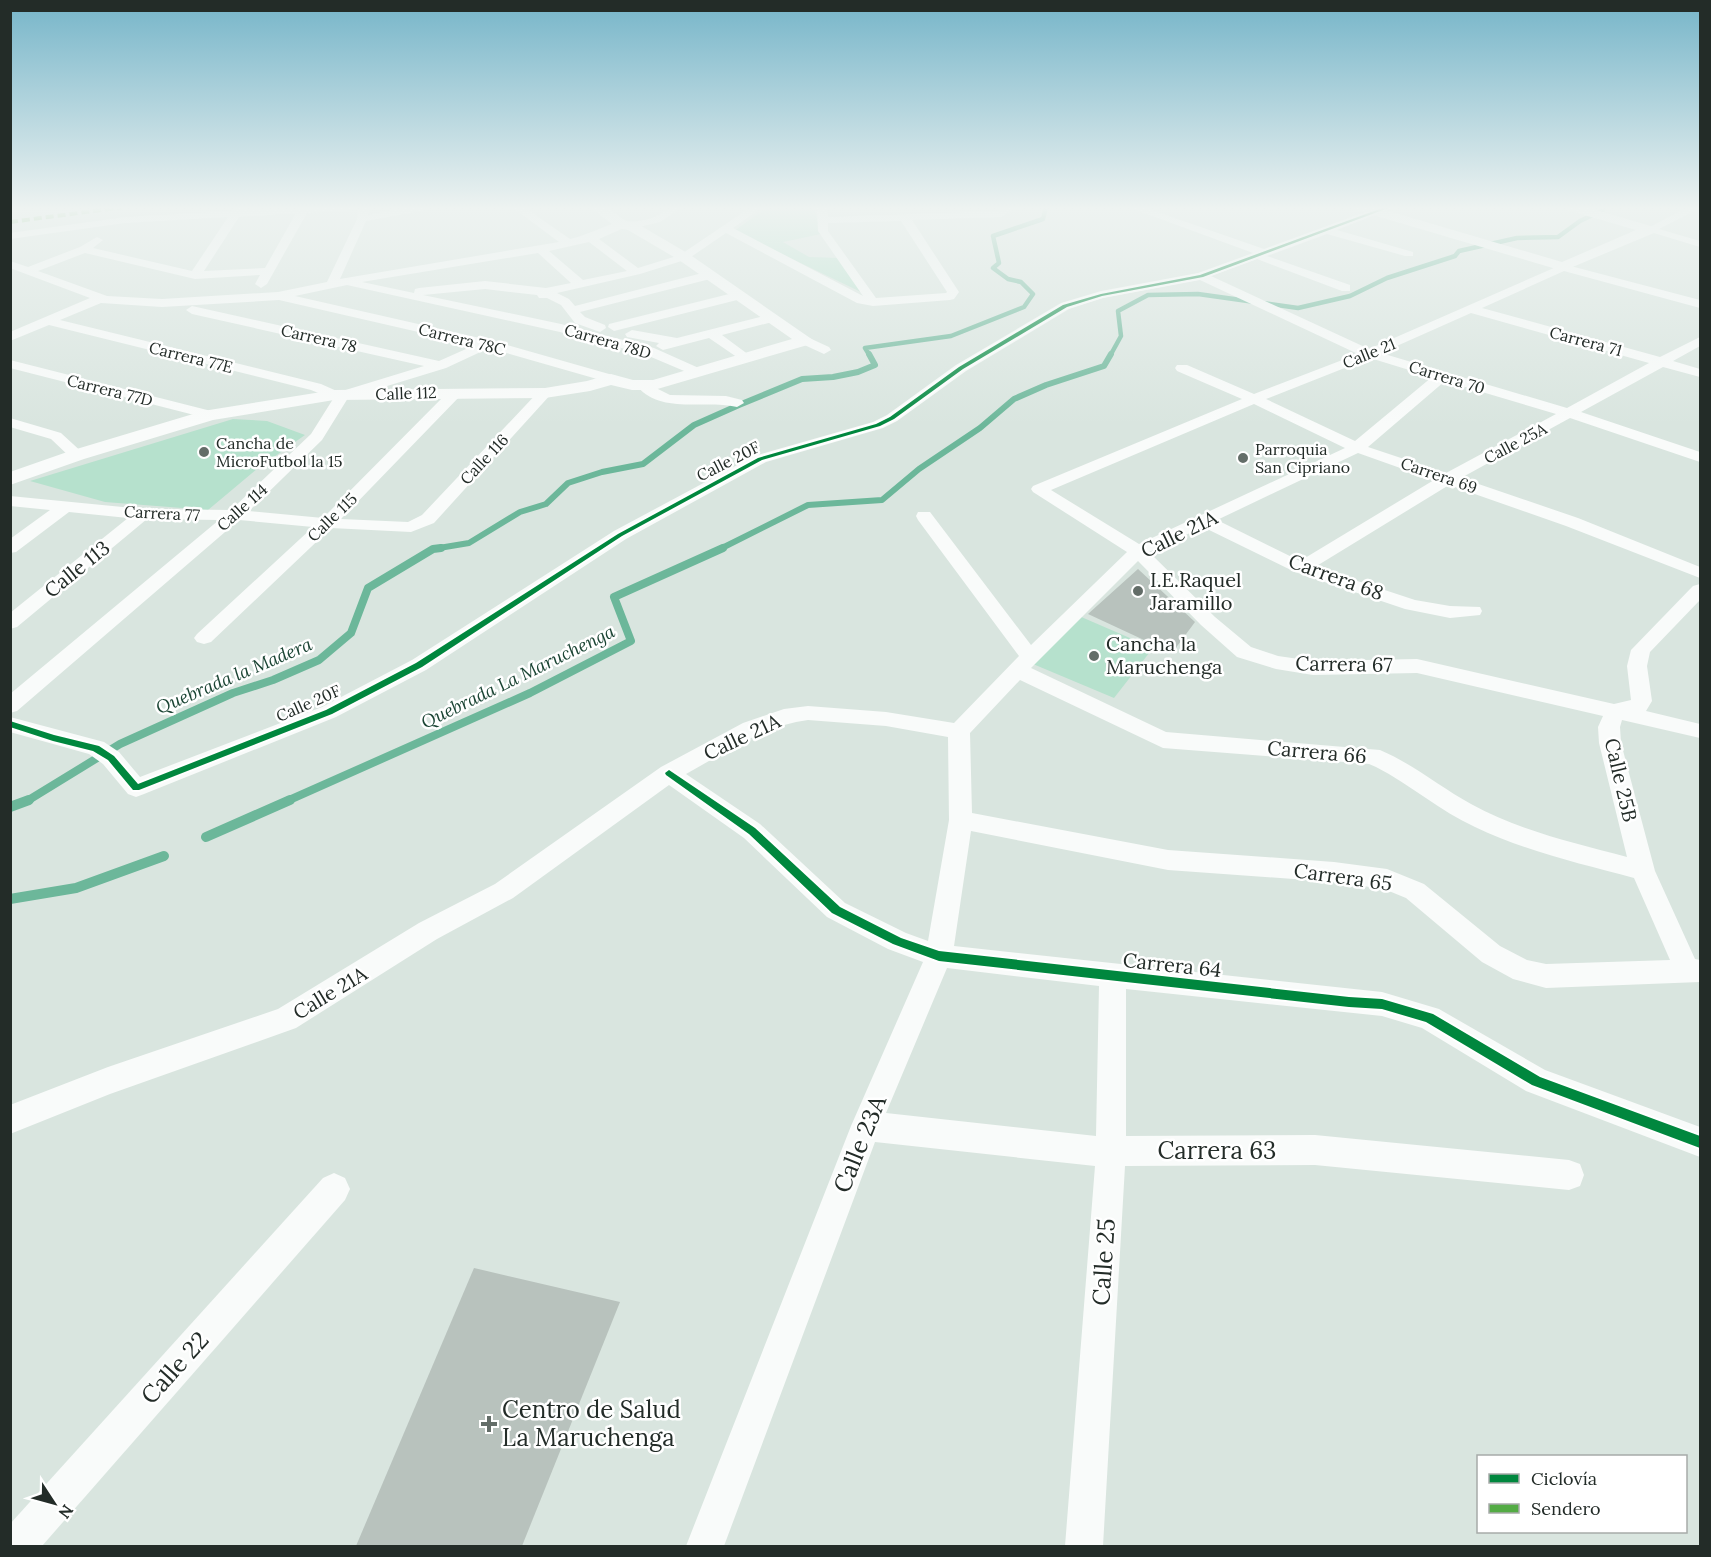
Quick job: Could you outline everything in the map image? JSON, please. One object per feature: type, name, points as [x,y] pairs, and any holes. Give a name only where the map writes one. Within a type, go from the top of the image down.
[{"type":"street","points":[[44,280],[99,299],[162,303],[278,296],[357,280]]},
{"type":"street","points":[[253,298],[264,280]]},
{"type":"street","points":[[575,280],[580,284]]},
{"type":"street","points":[[524,311],[546,292],[600,280]]},
{"type":"street","points":[[571,311],[692,280]]},
{"type":"street","points":[[717,280],[805,340],[824,350]]},
{"type":"street","points":[[821,280],[855,298],[873,302],[946,297],[953,292],[945,280]]},
{"type":"street","points":[[857,280],[873,302]]},
{"type":"street","name":"Calle 20F","points":[[10,724],[104,753],[136,788],[329,712],[419,665],[620,535],[760,459],[892,418],[911,402],[961,368],[1065,306],[1101,295],[1182,280]]},
{"type":"street","name":"Carrera 70","points":[[1210,280],[1369,354],[1569,413],[1701,457]]},
{"type":"street","points":[[1325,280],[1346,288]]},
{"type":"street","name":"Calle 21","points":[[1039,489],[1254,399],[1369,354],[1536,280]]},
{"type":"street","points":[[1610,280],[1701,304]]},
{"type":"street","name":"Carrera 78D","points":[[337,283],[461,306],[524,311],[649,351],[696,372]]},
{"type":"street","points":[[461,306],[502,285]]},
{"type":"street","points":[[397,295],[456,287],[502,285],[546,292],[565,302],[580,320],[607,329],[675,342]]},
{"type":"street","points":[[607,329],[741,295]]},
{"type":"street","name":"Carrera 78C","points":[[278,296],[488,344],[611,379]]},
{"type":"street","points":[[10,337],[99,299]]},
{"type":"street","name":"Carrera 78","points":[[162,303],[441,365]]},
{"type":"street","name":"Carrera 71","points":[[1472,309],[1701,373]]},
{"type":"street","points":[[649,351],[675,342],[772,318]]},
{"type":"street","name":"Carrera 77E","points":[[47,321],[316,387],[339,395]]},
{"type":"street","points":[[712,334],[744,358]]},
{"type":"street","name":"Calle 112","points":[[10,479],[77,455],[210,415],[339,395],[456,392],[545,393],[590,386],[611,379],[644,386],[805,340]]},
{"type":"street","name":"Calle 25A","points":[[1301,568],[1449,478],[1701,341]]},
{"type":"street","points":[[339,395],[441,365],[488,344]]},
{"type":"street","name":"Carrera 77D","points":[[10,364],[210,415]]},
{"type":"street","name":"Carrera 69","points":[[1182,368],[1357,448],[1572,522],[1701,573]]},
{"type":"street","name":"Calle 21A","points":[[10,1120],[108,1081],[286,1019],[349,982],[428,930],[504,891],[669,773],[752,728],[784,716],[808,713],[886,719],[959,731],[1023,664],[1138,551],[1357,448],[1442,376]]},
{"type":"street","points":[[644,386],[667,399],[695,402],[725,400],[737,403]]},
{"type":"street","name":"Calle 115","points":[[204,638],[327,523],[456,392]]},
{"type":"street","name":"Calle 116","points":[[421,524],[429,519],[545,393]]},
{"type":"street","name":"Calle 114","points":[[10,706],[236,515],[317,437],[339,395]]},
{"type":"street","points":[[10,422],[56,436],[77,455]]},
{"type":"street","name":"Carrera 67","points":[[1039,489],[1138,551],[1208,621],[1244,652],[1276,662],[1313,668],[1417,666],[1701,731]]},
{"type":"street","name":"Carrera 77","points":[[10,501],[143,514],[236,515],[411,527],[421,524]]},
{"type":"street","points":[[10,548],[65,507]]},
{"type":"street","name":"Calle 113","points":[[10,623],[143,514]]},
{"type":"street","name":"Carrera 66","points":[[924,516],[1023,664],[1163,740],[1372,756],[1395,764],[1461,809],[1517,836],[1643,871]]},
{"type":"street","name":"Carrera 68","points":[[1205,521],[1301,568],[1412,604],[1450,612],[1473,611]]},
{"type":"street","name":"Calle 25B","points":[[1694,971],[1643,871],[1610,743],[1609,727],[1615,711],[1637,708],[1642,701],[1637,666],[1641,650],[1701,590]]},
{"type":"street","name":"Calle 23A","points":[[705,1546],[866,1126],[939,956],[961,820],[959,731]]},
{"type":"street","name":"Carrera 64","points":[[669,773],[752,831],[836,910],[897,941],[939,956],[1113,977],[1382,1004],[1429,1018],[1536,1081],[1701,1142]]},
{"type":"street","name":"Carrera 65","points":[[961,820],[1168,860],[1334,872],[1387,879],[1415,891],[1491,954],[1522,971],[1546,976],[1694,971]]},
{"type":"street","name":"Calle 25","points":[[1084,1546],[1111,1152],[1113,977]]},
{"type":"street","name":"Carrera 63","points":[[866,1126],[1111,1152],[1315,1150],[1569,1175]]},
{"type":"street","name":"Calle 22","points":[[17,1546],[334,1189]]},
{"type":"green space","points":[[835,280],[854,280],[863,293]]},
{"type":"green space","name":"Cancha de MicroFutbol la 15","points":[[233,419],[267,421],[305,435],[257,469],[208,510],[105,502],[30,481]]},
{"type":"green space","name":"Cancha la Maruchenga","points":[[1079,616],[1153,648],[1114,698],[1033,664]]},
{"type":"building","name":"I.E.Raquel Jaramillo","points":[[1138,569],[1195,622],[1172,653],[1088,614]]},
{"type":"building","name":"Centro de Salud La Maruchenga","points":[[474,1268],[620,1302],[522,1546],[356,1546]]},
{"type":"waterway","name":"Quebrada la Madera","points":[[870,356],[865,348],[951,336],[1024,307],[1033,294],[1021,282],[1011,280]]},
{"type":"waterway","name":"Quebrada La Maruchenga","points":[[1110,356],[1121,336],[1118,311],[1148,295],[1198,294],[1298,308],[1350,296],[1384,280]]},
{"type":"waterway","name":"Quebrada la Madera","points":[[433,549],[469,543],[520,512],[546,504],[568,483],[602,472],[643,464],[694,425],[739,405],[802,379],[833,377],[858,372],[875,365],[869,354]]},
{"type":"waterway","name":"Quebrada La Maruchenga","points":[[720,549],[808,505],[882,500],[919,469],[980,428],[1014,399],[1046,385],[1104,366],[1111,354]]},
{"type":"waterway","name":"Quebrada la Madera","points":[[433,549],[441,548]]},
{"type":"waterway","name":"Quebrada La Maruchenga","points":[[287,801],[530,693],[631,641],[614,597],[723,548]]},
{"type":"waterway","name":"Quebrada la Madera","points":[[28,800],[120,744],[233,693],[273,680],[319,660],[351,633],[368,588],[433,549]]},
{"type":"waterway","name":"Quebrada la Madera","points":[[10,807],[28,800]]},
{"type":"waterway","name":"Quebrada La Maruchenga","points":[[206,837],[290,800]]},
{"type":"waterway","name":"Quebrada La Maruchenga","points":[[10,899],[76,888],[164,856]]},
{"type":"cycle path","points":[[10,724],[53,738],[96,748],[111,758],[136,788],[329,712],[419,665],[620,535],[760,459],[878,425],[892,418],[961,368],[1065,306],[1101,295],[1182,280]]},
{"type":"cycle path","points":[[669,773],[752,831],[836,910],[897,941],[939,956],[1382,1004],[1429,1018],[1536,1081],[1700,1142]]},
{"type":"place","name":"Cancha de MicroFutbol la 15","points":[[204,452]]},
{"type":"place","name":"Parroquia San Cipriano","points":[[1243,458]]},
{"type":"place","name":"I.E.Raquel Jaramillo","points":[[1138,591]]},
{"type":"place","name":"Cancha la Maruchenga","points":[[1094,656]]},
{"type":"place","name":"Centro de Salud La Maruchenga","points":[[489,1424]]}]
